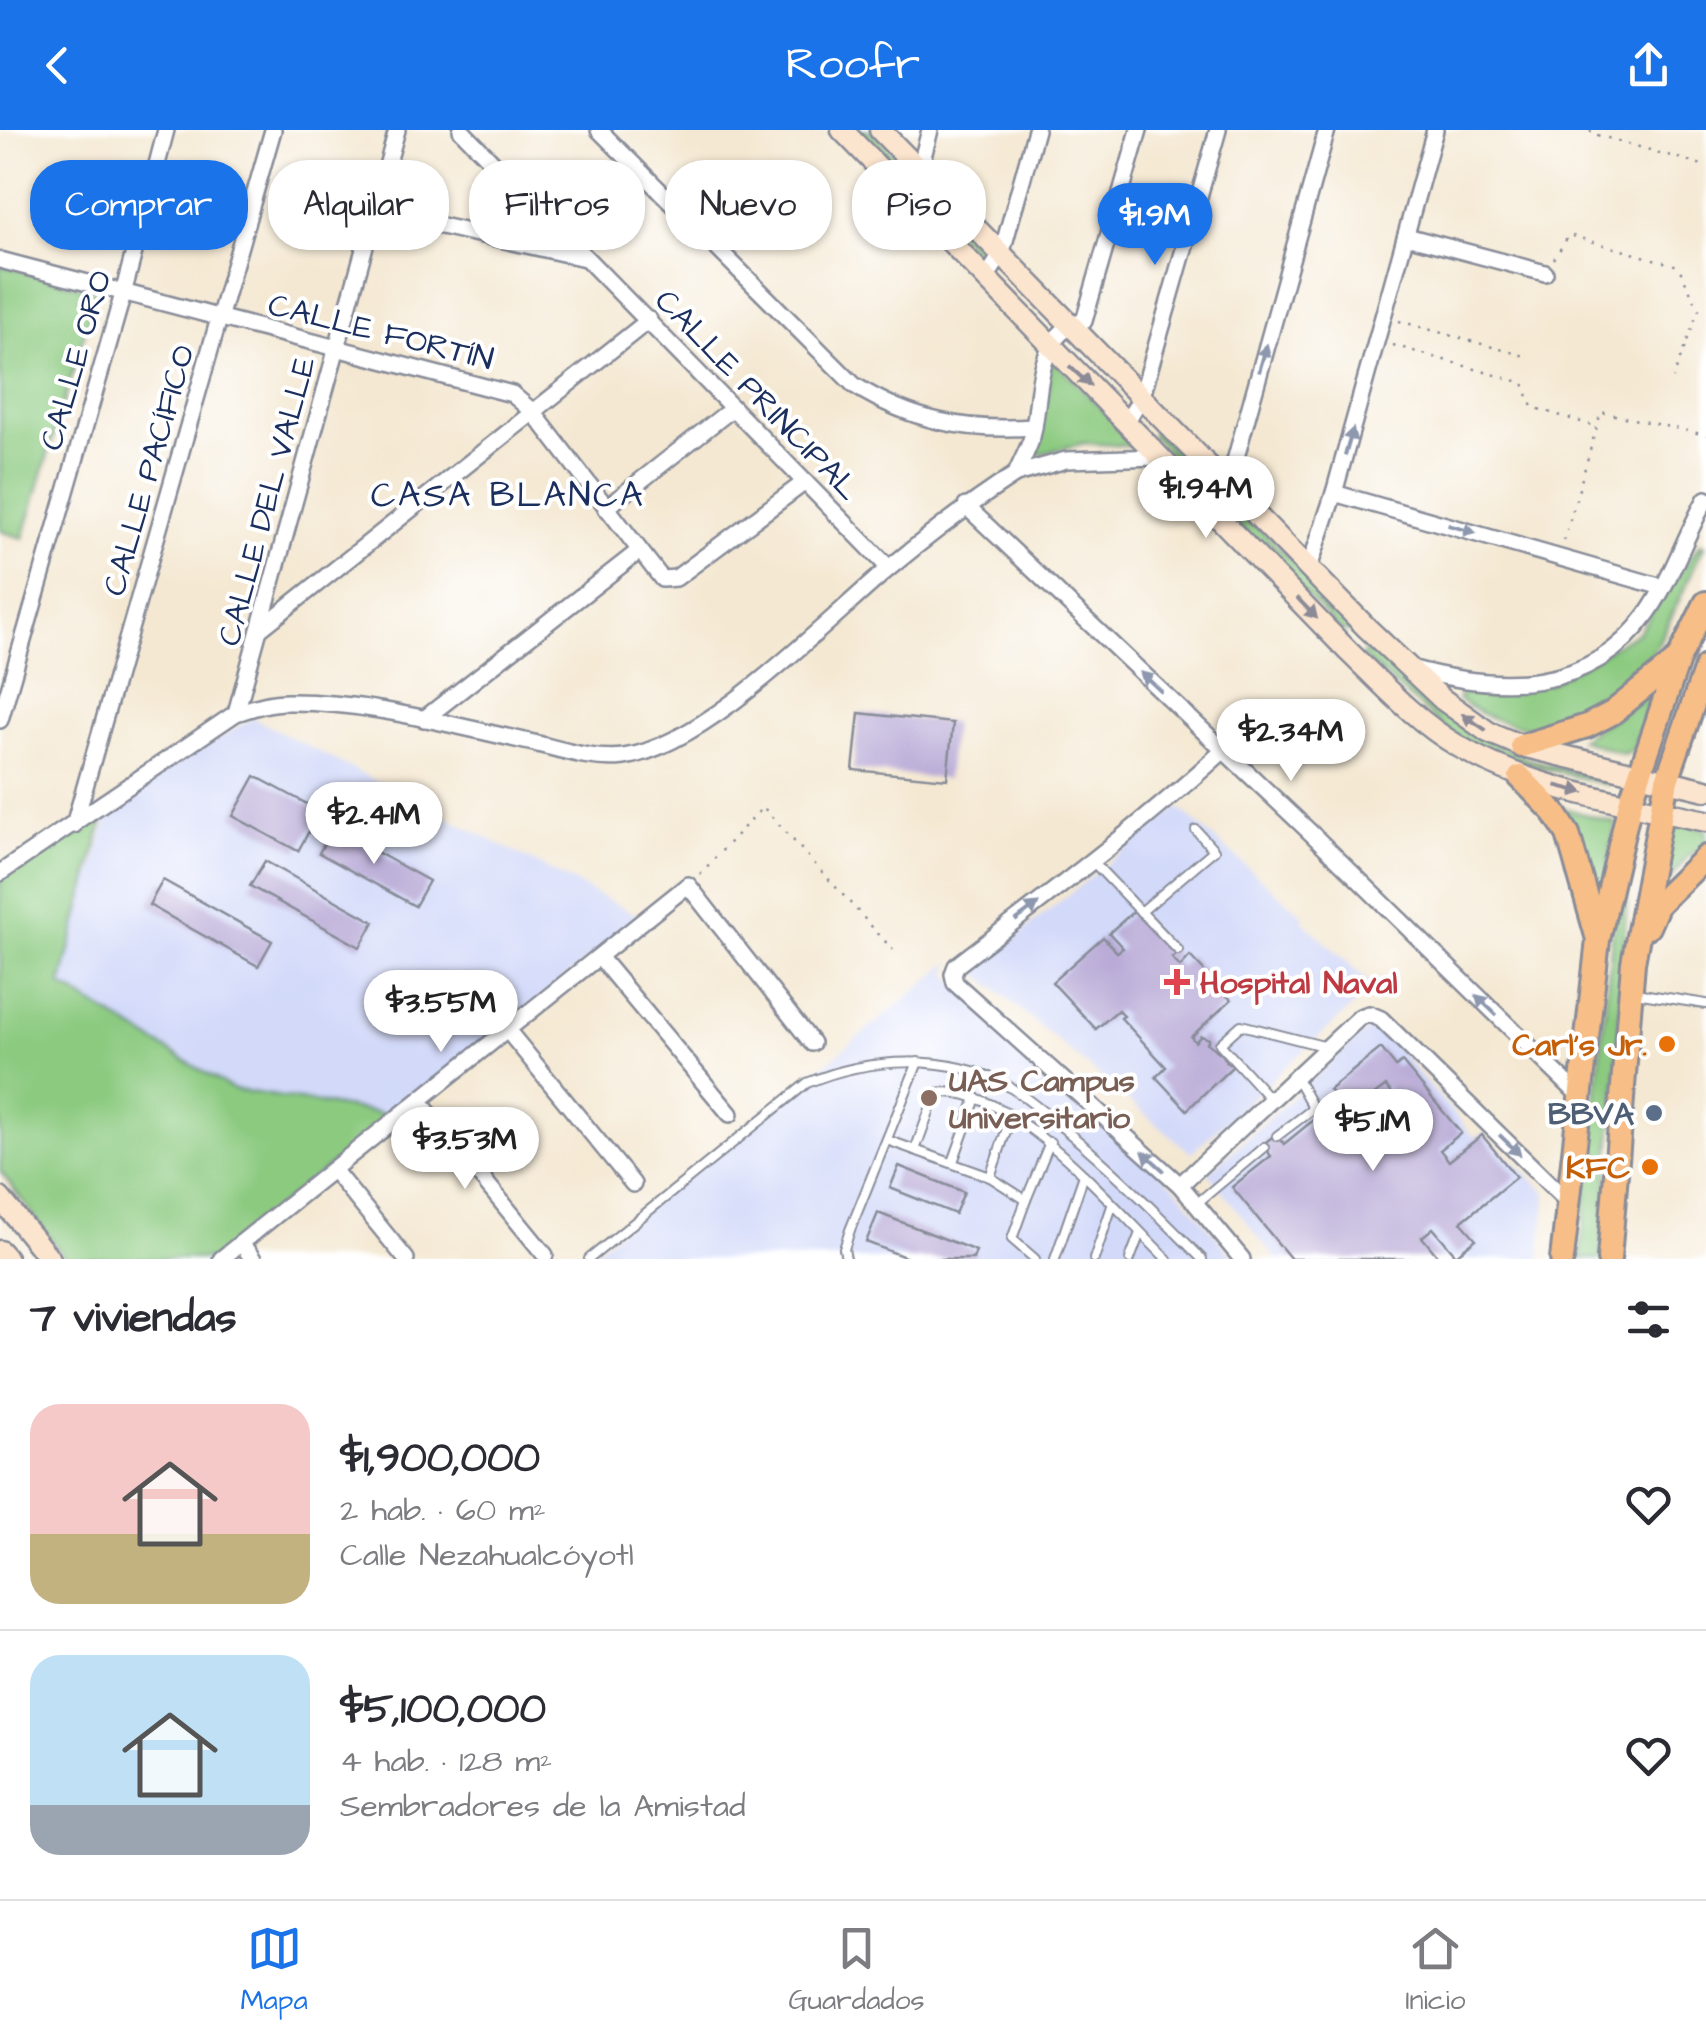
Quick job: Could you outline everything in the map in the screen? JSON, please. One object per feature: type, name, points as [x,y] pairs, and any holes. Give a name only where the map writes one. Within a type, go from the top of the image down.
[{"type":"main road","points":[[842,130],[1348,651],[1457,746],[1520,777],[1706,821]]},
{"type":"main road","points":[[880,130],[908,160]]},
{"type":"main road","points":[[986,240],[1367,628],[1468,719],[1522,746],[1706,790]]},
{"type":"main road","points":[[1562,1259],[1598,940],[1639,774],[1678,660],[1706,603]]},
{"type":"main road","points":[[1348,651],[1367,628]]},
{"type":"main road","points":[[1522,746],[1612,714],[1678,660]]},
{"type":"main road","points":[[1608,1259],[1632,963],[1659,811],[1706,668]]},
{"type":"main road","points":[[1520,777],[1554,812],[1568,834],[1598,940]]},
{"type":"main road","points":[[1632,963],[1658,904],[1706,856]]},
{"type":"main road","points":[[0,1198],[50,1259]]},
{"type":"main road","points":[[0,1251],[7,1259]]},
{"type":"street","name":"CALLE ORO","points":[[0,720],[123,294],[166,130]]},
{"type":"street","name":"CALLE PACÍFICO","points":[[74,826],[273,130]]},
{"type":"street","name":"CALLE DEL VALLE","points":[[389,160],[398,130]]},
{"type":"street","points":[[599,130],[854,385],[886,405],[922,418],[968,428],[1034,427]]},
{"type":"street","points":[[922,160],[930,130]]},
{"type":"street","points":[[986,278],[1001,255],[1036,130]]},
{"type":"street","points":[[1016,474],[1034,427],[1042,366],[1050,348],[1072,324],[1084,321],[1139,130]]},
{"type":"street","points":[[1128,421],[1142,396],[1218,130]]},
{"type":"street","points":[[1228,486],[1327,130]]},
{"type":"street","points":[[1309,568],[1334,493],[1435,130]]},
{"type":"street","name":"CALLE PRINCIPAL","points":[[468,132],[889,568]]},
{"type":"street","points":[[449,228],[586,258]]},
{"type":"street","points":[[1406,236],[1545,273]]},
{"type":"street","name":"CALLE DEL VALLE","points":[[236,714],[364,250]]},
{"type":"street","name":"CALLE FORTÍN","points":[[0,260],[512,394],[533,412],[662,579],[676,578],[805,482]]},
{"type":"street","points":[[259,630],[649,320]]},
{"type":"street","points":[[606,508],[733,408]]},
{"type":"street","points":[[0,873],[236,714],[285,701],[424,719],[585,754],[620,758],[644,752],[685,736],[966,506],[1016,474],[1066,460],[1159,457]]},
{"type":"street","points":[[1334,493],[1662,587]]},
{"type":"street","points":[[1410,668],[1480,684],[1542,681],[1604,658],[1648,612],[1706,498]]},
{"type":"street","points":[[966,506],[1224,750],[1581,1098]]},
{"type":"street","points":[[424,719],[638,551]]},
{"type":"street","points":[[1224,750],[1166,804],[956,966],[953,974],[956,983],[1180,1185],[1242,1259]]},
{"type":"street","points":[[221,1259],[688,886],[812,1044]]},
{"type":"street","points":[[600,958],[730,1114]]},
{"type":"street","points":[[1180,1185],[1273,1102],[1360,1016],[1369,1014],[1381,1018],[1567,1201]]},
{"type":"street","points":[[508,1031],[633,1184]]},
{"type":"street","points":[[420,1100],[545,1254]]},
{"type":"street","points":[[334,1171],[406,1259]]},
{"type":"street","points":[[241,1244],[253,1259]]},
{"type":"lane","points":[[1142,912],[1214,850],[1196,830]]},
{"type":"lane","points":[[1093,862],[1178,950]]},
{"type":"lane","points":[[1630,992],[1706,1004]]},
{"type":"lane","points":[[1273,1102],[1220,1044],[1241,1025],[1329,1047]]},
{"type":"lane","points":[[846,1259],[844,1249],[850,1230],[918,1062]]},
{"type":"lane","points":[[589,1259],[807,1083],[830,1073],[918,1062],[966,1070],[1006,1086],[1125,1179],[1202,1259]]},
{"type":"lane","points":[[1278,1136],[1312,1106],[1296,1077]]},
{"type":"lane","points":[[915,1150],[936,1093],[955,1090],[976,1098],[1050,1142],[1167,1259]]},
{"type":"lane","points":[[953,1162],[976,1098]]},
{"type":"lane","points":[[990,1177],[1010,1117]]},
{"type":"lane","points":[[887,1140],[990,1177],[1026,1200]]},
{"type":"lane","points":[[1035,1259],[1012,1240],[1050,1142]]},
{"type":"lane","points":[[1196,1204],[1264,1148]]},
{"type":"lane","points":[[1055,1259],[1084,1176]]},
{"type":"lane","points":[[1094,1259],[1112,1206]]},
{"type":"lane","points":[[1130,1259],[1140,1234]]},
{"type":"path","points":[[1590,132],[1706,166]]},
{"type":"path","points":[[1545,273],[1569,235],[1678,266],[1699,309],[1673,378]]},
{"type":"path","points":[[1383,317],[1525,356]]},
{"type":"path","points":[[1377,340],[1523,383],[1532,407],[1597,427]]},
{"type":"path","points":[[1559,556],[1601,412],[1706,435]]},
{"type":"path","points":[[688,886],[763,807],[892,950]]},
{"type":"shaded area","points":[[253,718],[641,917],[393,1115],[232,1089],[61,985],[111,803]]},
{"type":"shaded area","name":"Hospital Naval","points":[[1178,807],[1304,916],[1302,920],[1374,987],[1191,1153],[978,974],[982,964]]},
{"type":"shaded area","name":"UAS Campus Universitario","points":[[951,962],[948,975],[1179,1191],[1235,1259],[585,1259]]},
{"type":"shaded area","points":[[1375,1023],[1475,1138],[1483,1133],[1547,1193],[1540,1259],[1276,1259],[1208,1173]]},
{"type":"green space","points":[[854,130],[871,130],[901,160],[884,160]]},
{"type":"green space","points":[[986,246],[993,253],[987,263],[974,250],[986,250]]},
{"type":"green space","points":[[0,265],[97,291],[23,538],[0,531]]},
{"type":"green space","points":[[1051,357],[1139,447],[1085,443],[1031,456],[1047,397]]},
{"type":"green space","points":[[1157,426],[1354,623],[1352,632],[1341,631],[1152,435]]},
{"type":"green space","points":[[1700,544],[1704,546],[1652,655],[1632,684],[1613,702],[1571,723],[1548,727],[1501,721],[1458,699],[1468,687],[1549,683],[1638,632]]},
{"type":"green space","points":[[1372,649],[1483,738],[1528,759],[1608,781],[1607,785],[1487,753],[1452,734],[1363,658],[1364,650]]},
{"type":"green space","points":[[1649,694],[1651,698],[1633,750],[1623,754],[1580,739]]},
{"type":"green space","points":[[107,805],[61,985],[232,1089],[393,1115],[213,1259],[66,1259],[0,1171],[0,876]]},
{"type":"green space","points":[[1559,807],[1616,823],[1603,895],[1597,893]]},
{"type":"green space","points":[[1639,812],[1628,877],[1601,1259],[1580,1259],[1612,937]]},
{"type":"green space","points":[[1671,821],[1706,829],[1706,845],[1688,856],[1658,895],[1653,891]]},
{"type":"building","points":[[859,713],[953,723],[947,779],[853,770]]},
{"type":"building","points":[[255,776],[320,811],[298,851],[233,816]]},
{"type":"building","points":[[333,828],[429,881],[415,906],[319,853]]},
{"type":"building","points":[[265,861],[374,922],[360,947],[250,886]]},
{"type":"building","points":[[163,880],[272,941],[258,966],[149,905]]},
{"type":"building","points":[[1135,910],[1176,955],[1172,958],[1180,967],[1190,956],[1231,1000],[1191,1037],[1195,1042],[1201,1036],[1209,1039],[1207,1043],[1234,1065],[1187,1110],[1156,1077],[1166,1067],[1118,1010],[1096,1029],[1052,982],[1103,937],[1117,952],[1123,948],[1109,933]]},
{"type":"building","points":[[1381,1048],[1396,1067],[1402,1062],[1461,1133],[1440,1150],[1449,1161],[1482,1135],[1516,1177],[1461,1222],[1476,1239],[1456,1255],[1433,1228],[1422,1237],[1440,1259],[1291,1259],[1232,1187],[1271,1156],[1262,1145],[1276,1134],[1284,1144],[1338,1100],[1329,1090]],"holes":[[[1386,1086],[1417,1124],[1404,1135],[1372,1097]]]},
{"type":"building","points":[[899,1166],[964,1192],[955,1214],[890,1188]]},
{"type":"building","points":[[878,1213],[976,1251],[973,1259],[910,1259],[866,1242]]},
{"type":"place","name":"Hospital Naval","points":[[1177,982]]},
{"type":"place","name":"Carl's Jr.","points":[[1667,1044]]},
{"type":"place","name":"UAS Campus Universitario","points":[[929,1098]]},
{"type":"place","name":"BBVA","points":[[1654,1113]]},
{"type":"place","name":"KFC","points":[[1650,1167]]},
{"type":"district","name":"CASA BLANCA","points":[[508,494]]}]
